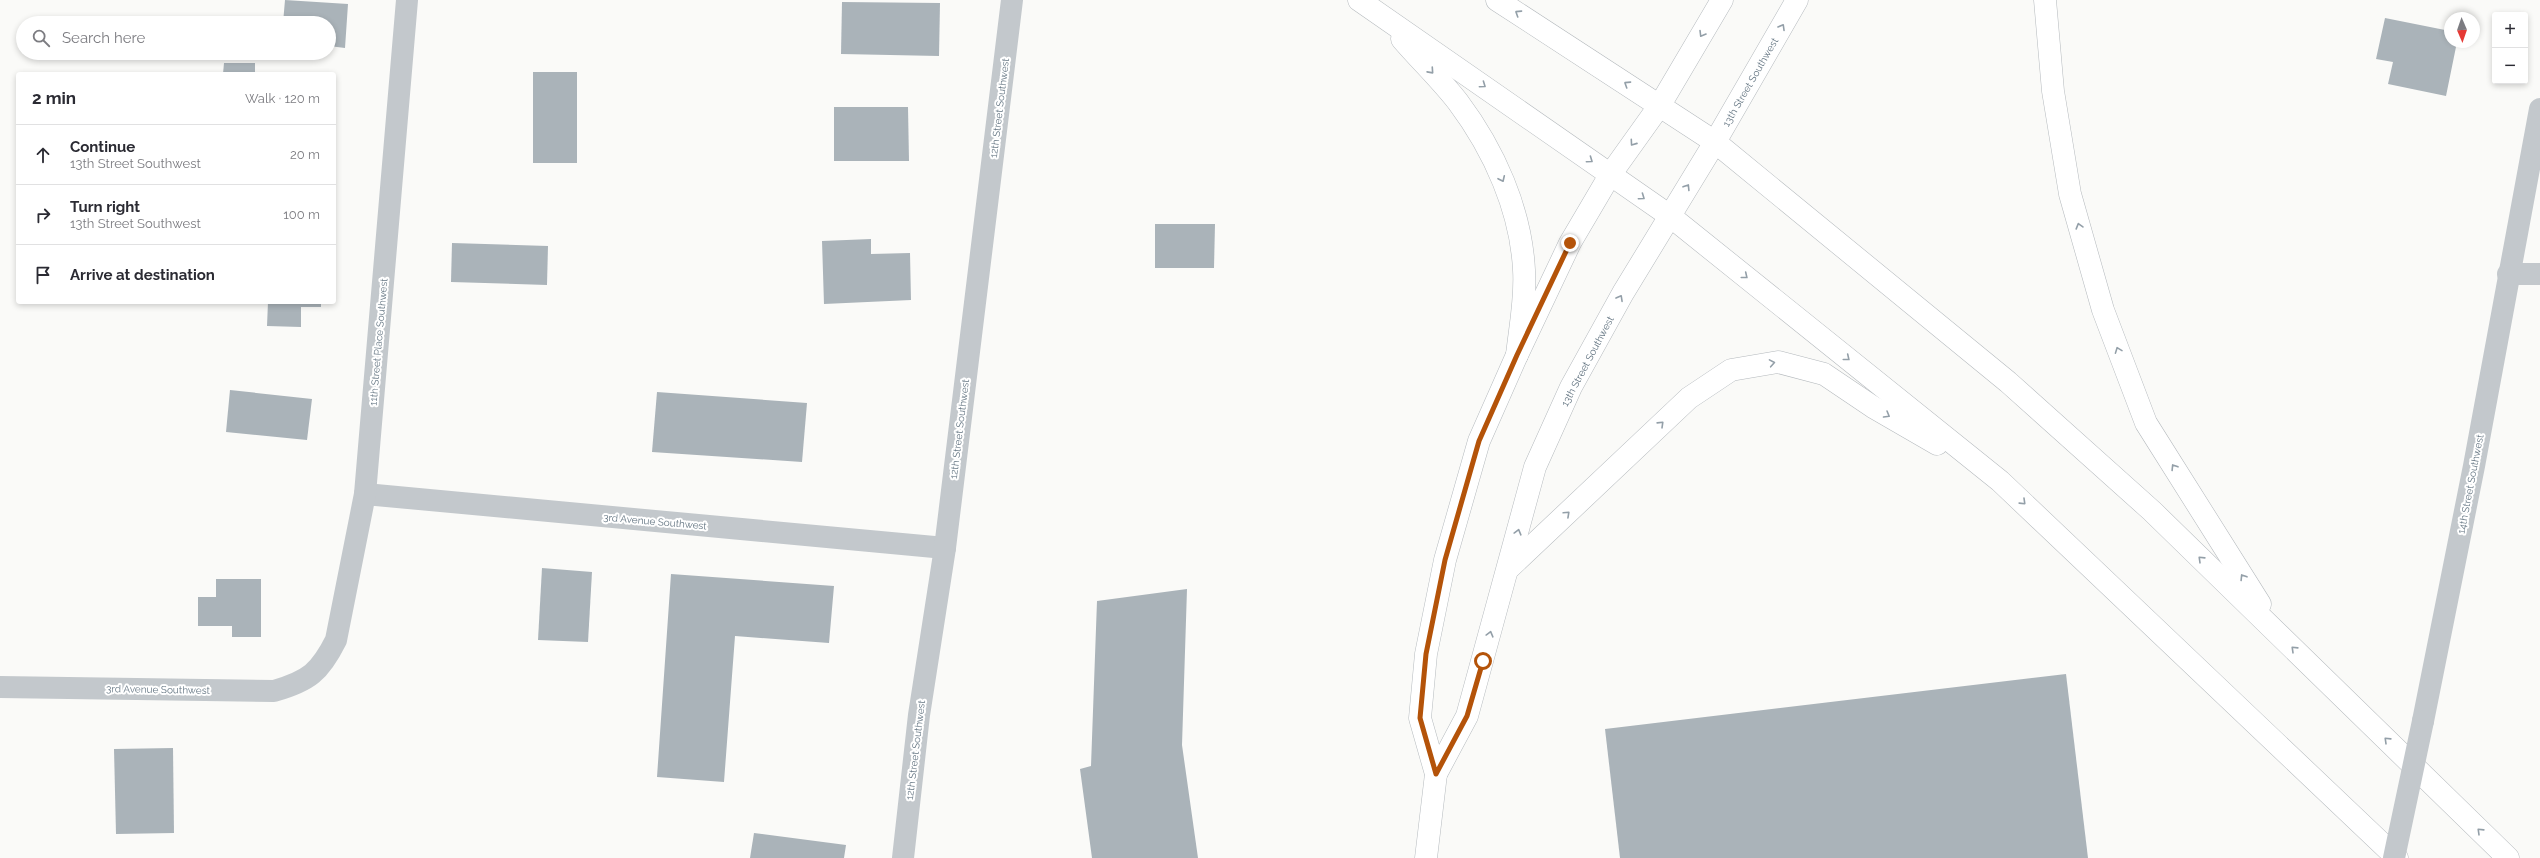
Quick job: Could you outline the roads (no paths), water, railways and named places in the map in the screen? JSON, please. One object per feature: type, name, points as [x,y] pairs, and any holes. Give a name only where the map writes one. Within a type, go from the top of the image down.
[{"type":"main road","points":[[1497,0],[1715,142],[2008,382],[2152,511],[2508,858]]},
{"type":"main road","name":"13th Street Southwest","points":[[1436,774],[1420,718],[1426,654],[1445,560],[1479,441],[1517,355],[1570,243],[1610,175],[1660,106],[1722,0]]},
{"type":"main road","name":"13th Street Southwest","points":[[1426,858],[1436,774],[1467,716],[1535,467],[1571,387],[1797,0]]},
{"type":"main road","points":[[2045,0],[2053,90],[2070,194],[2103,310],[2146,423],[2278,634]]},
{"type":"main road","points":[[1368,5],[1670,216],[2000,480],[2395,858]]},
{"type":"main road","points":[[1368,5],[1458,102],[1487,146],[1506,188],[1522,241],[1525,271],[1523,308],[1517,355]]},
{"type":"main road","points":[[1508,569],[1688,398],[1731,370],[1778,362],[1824,374],[1873,407],[2000,480]]},
{"type":"street","name":"11th Street Place Southwest","points":[[313,675],[325,661],[336,640],[366,494],[407,0]]},
{"type":"street","name":"12th Street Southwest","points":[[903,858],[918,715],[945,548],[1012,0]]},
{"type":"street","name":"14th Street Southwest","points":[[2395,858],[2424,722],[2474,466],[2508,274],[2540,109]]},
{"type":"street","points":[[2508,274],[2540,274]]},
{"type":"street","name":"3rd Avenue Southwest","points":[[366,494],[945,548]]},
{"type":"street","name":"3rd Avenue Southwest","points":[[0,687],[274,691],[294,685],[313,675]]}]
